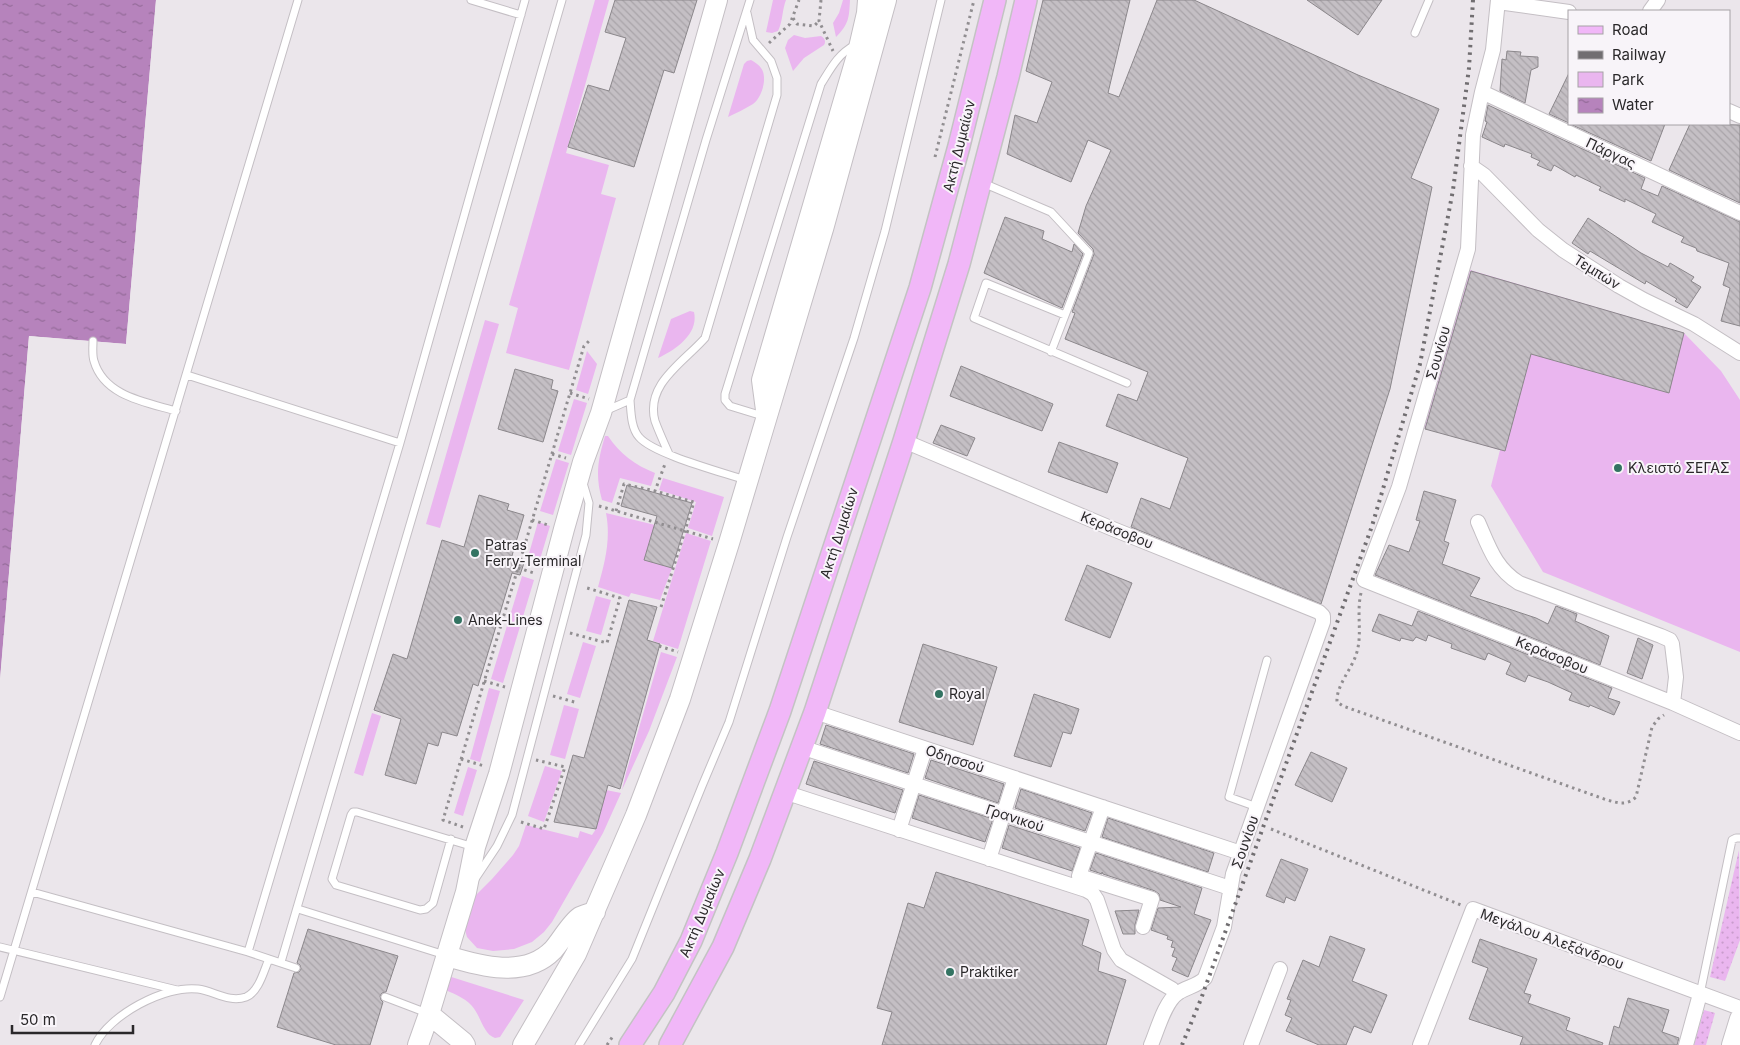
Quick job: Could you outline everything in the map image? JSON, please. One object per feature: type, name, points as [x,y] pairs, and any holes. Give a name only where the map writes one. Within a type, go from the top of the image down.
[{"type":"main road","points":[[418,1045],[430,1014],[466,892],[477,843],[500,770],[580,473],[600,412],[717,0]]},
{"type":"main road","points":[[767,417],[762,380],[861,42],[868,0]]},
{"type":"main road","points":[[523,1045],[576,954],[636,815],[666,737],[694,656],[767,417],[823,229],[886,0]]},
{"type":"main road","name":"Ακτή Δυμαίων","points":[[623,1039],[664,994],[691,941],[731,844],[780,711],[920,288],[946,198],[995,0]]},
{"type":"main road","name":"Ακτή Δυμαίων","points":[[670,1045],[723,947],[760,859],[815,712],[904,441],[959,264],[1026,0]]},
{"type":"main road","points":[[447,956],[494,967],[526,966],[539,960],[551,951],[578,918],[594,912]]},
{"type":"main road","points":[[430,1014],[465,1045]]},
{"type":"main road","points":[[1732,1045],[1740,1019]]},
{"type":"street","points":[[1498,1],[1568,12]]},
{"type":"street","name":"Σουνίου","points":[[1364,580],[1399,487],[1468,249],[1473,135],[1493,50],[1498,1]]},
{"type":"street","name":"Πάργας","points":[[1482,92],[1740,213]]},
{"type":"street","name":"Τεμπών","points":[[1471,166],[1484,175],[1538,230],[1563,250],[1619,286],[1694,324],[1740,354]]},
{"type":"street","name":"Κεράσοβου","points":[[904,441],[1319,612],[1323,616],[1323,622]]},
{"type":"street","points":[[1478,522],[1497,565],[1508,577],[1519,583],[1670,640],[1676,677],[1673,703]]},
{"type":"street","name":"Κεράσοβου","points":[[1364,580],[1673,703],[1740,733]]},
{"type":"street","name":"Σουνίου","points":[[1175,994],[1199,983],[1205,978],[1224,927],[1230,888],[1241,853],[1323,622]]},
{"type":"street","name":"Οδησσού","points":[[815,712],[1241,853]]},
{"type":"street","name":"Γρανικού","points":[[801,747],[1230,888]]},
{"type":"street","points":[[900,830],[925,749]]},
{"type":"street","points":[[989,859],[1016,778]]},
{"type":"street","points":[[784,792],[989,859],[1152,899],[1143,927]]},
{"type":"street","points":[[1081,882],[1090,842],[1103,807]]},
{"type":"street","points":[[1081,882],[1097,900],[1114,950],[1121,960],[1172,989],[1175,994],[1168,1005],[1151,1045]]},
{"type":"street","name":"Μεγάλου Αλεξάνδρου","points":[[1420,1045],[1473,909],[1740,1008]]},
{"type":"street","points":[[1251,1045],[1280,969]]},
{"type":"street","points":[[1686,1045],[1700,994]]},
{"type":"lane","points":[[0,997],[298,0]]},
{"type":"lane","points":[[471,0],[520,15]]},
{"type":"lane","points":[[248,952],[400,443],[525,0]]},
{"type":"lane","points":[[281,962],[562,0]]},
{"type":"lane","points":[[747,480],[668,454],[645,443],[638,437],[634,428],[630,400],[706,140],[750,0]]},
{"type":"lane","points":[[579,1045],[632,959],[729,722],[787,537],[854,338],[885,231],[941,0]]},
{"type":"lane","points":[[1415,33],[1429,0]]},
{"type":"lane","points":[[668,454],[653,408],[655,396],[663,381],[672,370],[691,354],[705,338],[777,95],[777,78],[771,61],[753,40],[747,12]]},
{"type":"lane","points":[[767,417],[730,406],[725,394],[821,84],[837,58],[861,42]]},
{"type":"lane","points":[[980,182],[1051,212],[1089,253],[1051,352]]},
{"type":"lane","points":[[1065,316],[986,283],[974,318],[1127,383]]},
{"type":"lane","points":[[93,341],[93,359],[96,367],[111,388],[127,396],[176,412]]},
{"type":"lane","points":[[187,375],[400,443]]},
{"type":"lane","points":[[600,412],[630,400]]},
{"type":"lane","points":[[466,892],[487,863],[510,818],[586,535],[589,503],[580,473]]},
{"type":"lane","points":[[1257,807],[1229,798],[1267,660]]},
{"type":"lane","points":[[451,839],[433,903],[426,909],[420,910],[336,884],[332,879],[353,812],[451,839],[477,843]]},
{"type":"lane","points":[[1700,994],[1732,840],[1740,838]]},
{"type":"lane","points":[[32,892],[248,952],[296,968]]},
{"type":"lane","points":[[298,909],[424,947],[447,956]]},
{"type":"lane","points":[[0,947],[177,990]]},
{"type":"lane","points":[[95,1045],[99,1037],[123,1014],[146,1000],[177,990],[198,989],[232,999],[246,997],[254,992],[269,959]]},
{"type":"lane","points":[[385,997],[430,1014]]},
{"type":"path","points":[[761,49],[790,24],[799,0]]},
{"type":"path","points":[[820,0],[819,21],[827,41],[837,58]]},
{"type":"path","points":[[934,163],[974,0]]},
{"type":"path","points":[[793,17],[797,24],[806,26],[814,26],[819,21]]},
{"type":"path","points":[[477,843],[461,834],[463,827],[443,820],[584,346],[590,340]]},
{"type":"path","points":[[655,491],[668,454]]},
{"type":"path","points":[[616,511],[624,484],[694,502],[661,607]]},
{"type":"path","points":[[589,503],[729,543]]},
{"type":"path","points":[[1364,580],[1358,607],[1358,648],[1337,694],[1338,702],[1343,706],[1598,797],[1623,803],[1632,801],[1637,793],[1652,727],[1658,719],[1670,710],[1673,703]]},
{"type":"path","points":[[560,630],[607,643],[620,598],[573,584]]},
{"type":"path","points":[[543,693],[578,703]]},
{"type":"path","points":[[510,818],[544,829],[565,768],[526,757]]},
{"type":"path","points":[[461,759],[500,770]]},
{"type":"path","points":[[1271,829],[1473,909]]},
{"type":"path","points":[[607,1045],[623,1039]]},
{"type":"green space","points":[[595,0],[609,0],[566,153],[609,165],[601,194],[616,198],[569,370],[506,353],[518,308],[509,305]]},
{"type":"green space","points":[[773,0],[786,0],[780,27],[778,31],[772,33],[766,32]]},
{"type":"green space","points":[[843,0],[850,0],[849,16],[844,28],[836,37],[833,23],[839,13]]},
{"type":"green space","points":[[794,35],[805,38],[821,36],[825,41],[824,45],[804,58],[793,71],[785,48],[788,40]]},
{"type":"green space","points":[[751,60],[763,72],[764,82],[759,97],[753,104],[728,117],[744,64]]},
{"type":"green space","name":"Κλειστό ΣΕΓΑΣ","points":[[1470,270],[1684,333],[1721,371],[1740,400],[1740,652],[1543,572],[1491,486],[1500,450],[1424,428]]},
{"type":"green space","points":[[690,311],[694,312],[695,320],[689,334],[672,351],[658,358],[671,319]]},
{"type":"green space","points":[[485,320],[499,324],[440,528],[426,524]]},
{"type":"green space","points":[[587,351],[597,364],[588,394],[576,390]]},
{"type":"green space","points":[[574,399],[587,403],[571,455],[558,451]]},
{"type":"green space","points":[[605,436],[608,436],[628,458],[655,473],[651,486],[620,478],[612,503],[602,500],[598,468]]},
{"type":"green space","points":[[556,459],[569,463],[553,515],[540,511]]},
{"type":"green space","points":[[663,478],[724,497],[712,536],[688,528],[696,502],[659,490]]},
{"type":"green space","points":[[606,513],[655,525],[645,559],[672,568],[660,600],[631,593],[629,597],[598,587],[608,541]]},
{"type":"green space","points":[[538,522],[550,526],[538,566],[531,564],[533,558],[528,557]]},
{"type":"green space","points":[[686,533],[711,541],[678,649],[653,641]]},
{"type":"green space","points":[[522,576],[534,580],[503,683],[491,679]]},
{"type":"green space","points":[[596,596],[611,600],[601,635],[586,631]]},
{"type":"green space","points":[[583,642],[596,646],[580,698],[567,694]]},
{"type":"green space","points":[[661,652],[677,657],[649,731],[622,790],[626,773]]},
{"type":"green space","points":[[489,688],[500,691],[480,762],[470,759]]},
{"type":"green space","points":[[564,705],[579,709],[565,759],[550,755]]},
{"type":"green space","points":[[372,713],[381,716],[363,776],[354,773]]},
{"type":"green space","points":[[545,766],[562,771],[544,822],[528,816]]},
{"type":"green space","points":[[468,767],[477,770],[463,816],[454,813]]},
{"type":"green space","points":[[606,790],[621,793],[603,833],[552,922],[544,932],[532,942],[514,949],[493,951],[477,948],[467,937],[465,930],[472,899],[513,855],[519,846],[526,825],[578,838],[580,831],[592,835],[596,829]]},
{"type":"green space","points":[[1739,850],[1740,940],[1725,981],[1710,977]]},
{"type":"green space","points":[[445,975],[524,1000],[500,1037],[495,1038],[488,1033],[469,1003],[441,988]]},
{"type":"green space","points":[[1704,1010],[1715,1013],[1706,1045],[1694,1045]]},
{"type":"water","points":[[0,0],[156,0],[126,344],[29,336],[0,679]]},
{"type":"pier","points":[[156,0],[159,0],[129,345],[126,347],[32,338],[2,679],[0,681],[29,336],[126,344]]},
{"type":"building","points":[[615,0],[697,0],[674,73],[664,70],[634,167],[568,147],[588,85],[609,91],[626,38],[605,32]]},
{"type":"building","points":[[1043,0],[1130,0],[1108,93],[1119,97],[1157,0],[1194,0],[1358,75],[1439,109],[1411,178],[1432,187],[1390,389],[1321,604],[1131,527],[1141,498],[1170,509],[1188,458],[1106,426],[1118,394],[1137,401],[1148,372],[1065,339],[1075,313],[1072,312],[1094,254],[1093,249],[1078,233],[1086,206],[1111,150],[1088,140],[1071,182],[1007,154],[1015,115],[1037,123],[1052,82],[1026,71]]},
{"type":"building","points":[[1307,0],[1382,0],[1358,35]]},
{"type":"building","points":[[1507,51],[1521,52],[1520,56],[1538,57],[1538,67],[1531,70],[1525,103],[1500,91],[1502,59],[1506,60]]},
{"type":"building","points":[[1568,75],[1568,123],[1549,114]]},
{"type":"building","points":[[1488,105],[1645,178],[1641,189],[1658,196],[1662,186],[1740,222],[1740,326],[1721,321],[1730,288],[1723,285],[1729,263],[1697,251],[1696,248],[1681,242],[1684,237],[1652,222],[1656,214],[1625,199],[1625,202],[1599,190],[1601,187],[1576,175],[1575,177],[1554,165],[1551,171],[1537,165],[1540,161],[1531,157],[1532,154],[1505,144],[1504,147],[1482,137],[1487,122],[1485,121]]},
{"type":"building","points":[[1572,125],[1665,125],[1651,161]]},
{"type":"building","points":[[1690,125],[1740,125],[1740,203],[1669,170]]},
{"type":"building","points":[[1005,217],[1044,231],[1042,239],[1072,252],[1074,244],[1083,254],[1062,308],[984,273]]},
{"type":"building","points":[[1588,218],[1641,253],[1668,267],[1670,263],[1694,277],[1691,281],[1701,287],[1687,308],[1675,301],[1677,299],[1646,281],[1645,284],[1590,251],[1588,254],[1572,243]]},
{"type":"building","points":[[1471,271],[1684,333],[1669,393],[1531,354],[1505,451],[1425,429]]},
{"type":"building","points":[[961,366],[1053,404],[1042,431],[950,396]]},
{"type":"building","points":[[515,369],[553,380],[551,389],[558,391],[543,442],[498,429]]},
{"type":"building","points":[[941,425],[975,438],[967,456],[933,443]]},
{"type":"building","points":[[1059,442],[1118,463],[1107,493],[1048,472]]},
{"type":"building","points":[[627,485],[692,503],[672,568],[644,560],[657,516],[621,506]]},
{"type":"building","points":[[1424,491],[1456,500],[1444,541],[1449,543],[1442,564],[1480,578],[1470,596],[1536,618],[1548,624],[1556,606],[1577,614],[1575,621],[1609,636],[1600,665],[1375,575],[1389,545],[1409,552],[1420,521],[1416,520]]},
{"type":"building","name":"Patras Ferry-Terminal","points":[[479,495],[509,504],[507,510],[524,515],[511,559],[524,563],[520,575],[512,573],[478,686],[473,684],[457,736],[442,732],[438,746],[428,743],[416,784],[385,775],[401,719],[374,710],[393,654],[407,659],[442,540],[464,547]]},
{"type":"building","points":[[1087,565],[1132,583],[1110,638],[1065,620]]},
{"type":"building","points":[[629,600],[657,607],[647,640],[660,644],[620,789],[608,785],[596,829],[554,822],[573,755],[584,758]]},
{"type":"building","points":[[1418,611],[1612,688],[1608,698],[1620,702],[1614,715],[1590,705],[1589,707],[1569,700],[1572,693],[1548,682],[1528,675],[1525,682],[1506,674],[1511,663],[1488,653],[1485,660],[1451,648],[1452,644],[1428,635],[1426,641],[1416,637],[1413,641],[1401,638],[1400,641],[1372,631],[1379,614],[1412,626]]},
{"type":"building","points":[[1638,638],[1653,645],[1642,679],[1627,673]]},
{"type":"building","points":[[923,644],[997,667],[973,745],[899,722]]},
{"type":"building","points":[[1034,694],[1079,709],[1071,734],[1063,732],[1051,767],[1014,756]]},
{"type":"building","points":[[826,725],[914,754],[908,773],[820,744]]},
{"type":"building","points":[[1311,752],[1347,768],[1332,802],[1295,785]]},
{"type":"building","points":[[931,760],[1004,784],[998,803],[925,778]]},
{"type":"building","points":[[814,761],[903,790],[895,813],[806,784]]},
{"type":"building","points":[[1021,789],[1092,813],[1085,831],[1015,808]]},
{"type":"building","points":[[919,795],[993,819],[985,842],[912,818]]},
{"type":"building","points":[[1108,818],[1214,853],[1208,872],[1102,837]]},
{"type":"building","points":[[1009,825],[1080,848],[1072,871],[1002,848]]},
{"type":"building","points":[[1096,853],[1202,888],[1194,914],[1211,920],[1188,977],[1172,970],[1177,958],[1172,956],[1175,948],[1171,947],[1173,941],[1167,939],[1168,936],[1151,930],[1158,908],[1181,907],[1160,900],[1159,894],[1155,891],[1103,874],[1102,872],[1102,874],[1090,870]]},
{"type":"building","points":[[1281,859],[1308,869],[1295,901],[1286,897],[1284,903],[1266,896]]},
{"type":"building","points":[[936,872],[1089,920],[1082,945],[1101,953],[1098,971],[1126,980],[1106,1045],[882,1045],[892,1012],[877,1008],[908,903],[924,908]]},
{"type":"building","points":[[1139,910],[1135,934],[1123,934],[1115,911]]},
{"type":"building","points":[[308,929],[398,956],[386,992],[380,996],[383,1002],[370,1045],[336,1045],[277,1027],[294,973],[299,972],[301,969],[297,963]]},
{"type":"building","points":[[1330,936],[1365,949],[1352,981],[1387,995],[1371,1033],[1354,1026],[1346,1045],[1319,1045],[1286,1031],[1292,1018],[1285,1015],[1291,1000],[1287,999],[1303,960],[1319,967]]},
{"type":"building","points":[[1480,939],[1537,959],[1524,993],[1531,995],[1528,1003],[1570,1018],[1566,1030],[1603,1043],[1602,1045],[1520,1045],[1523,1037],[1469,1019],[1488,968],[1472,962]]},
{"type":"building","points":[[1628,998],[1669,1010],[1662,1032],[1679,1038],[1677,1045],[1609,1045],[1614,1026],[1619,1028]]},
{"type":"railway","points":[[1182,1045],[1201,999],[1372,526],[1420,364],[1453,190],[1469,68],[1473,0]]},
{"type":"place","name":"Κλειστό ΣΕΓΑΣ","points":[[1618,468]]},
{"type":"place","name":"Patras Ferry-Terminal","points":[[475,553]]},
{"type":"place","name":"Anek-Lines","points":[[458,620]]},
{"type":"place","name":"Royal","points":[[939,694]]},
{"type":"place","name":"Praktiker","points":[[950,972]]}]
